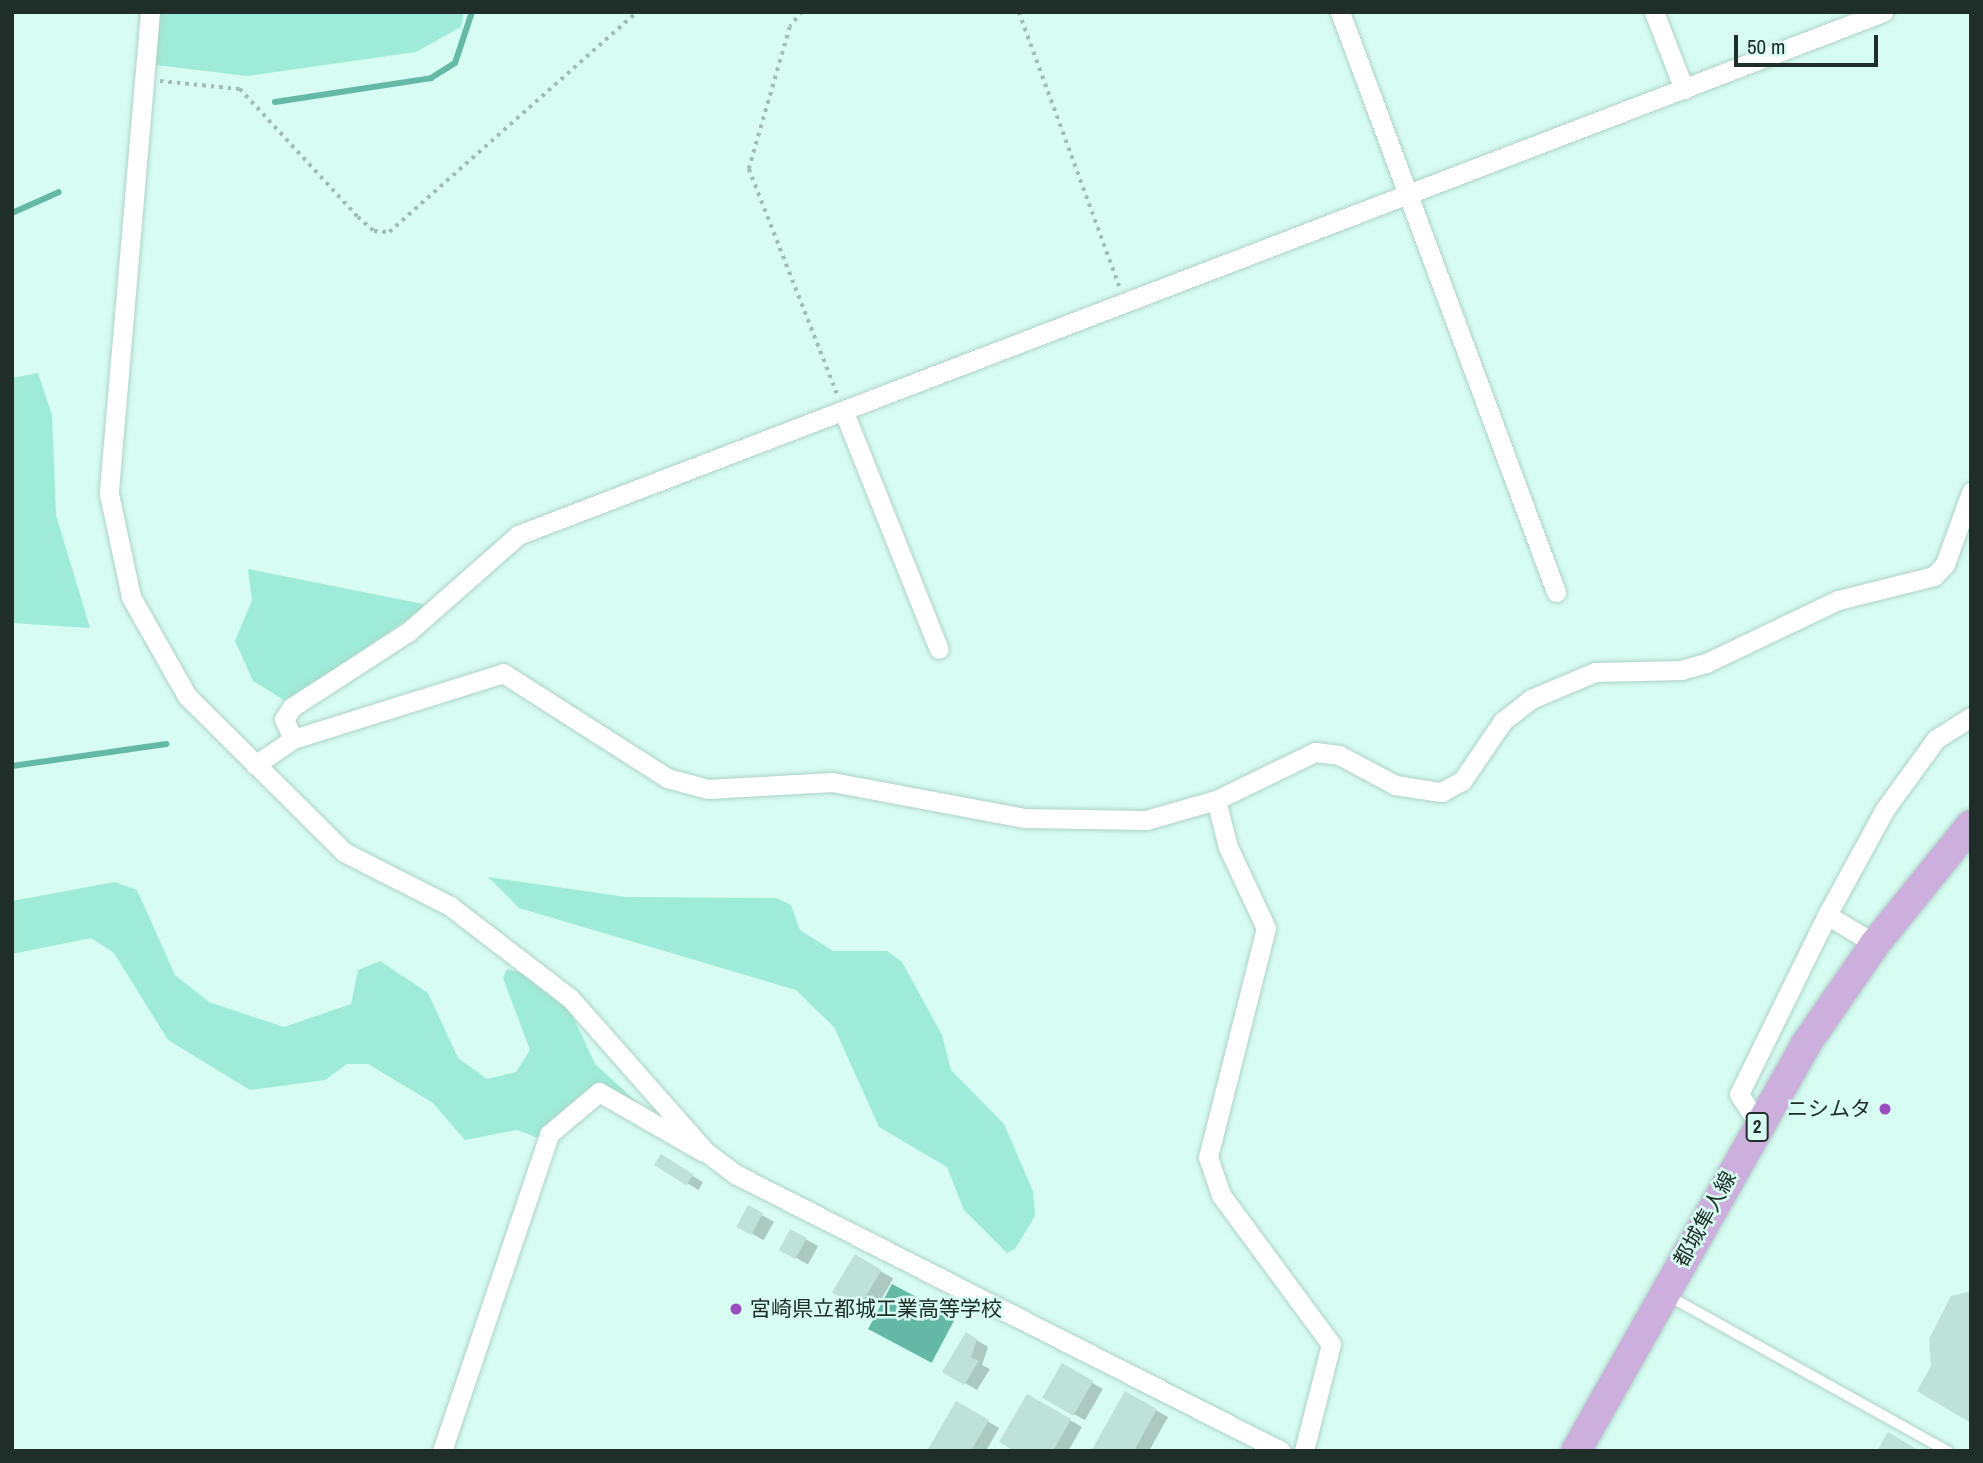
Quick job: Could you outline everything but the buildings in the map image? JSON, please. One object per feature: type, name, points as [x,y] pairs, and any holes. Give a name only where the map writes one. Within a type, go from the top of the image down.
[{"type":"main road","name":"都城隼人線","points":[[1576,1451],[1759,1124],[1875,944],[1971,825]]},
{"type":"street","points":[[150,12],[109,494],[116,543],[150,640],[187,696],[344,852],[450,906],[570,998],[706,1152],[759,1189],[1281,1451]]},
{"type":"street","points":[[1340,12],[1405,196],[1556,592]]},
{"type":"street","points":[[1654,12],[1684,89]]},
{"type":"street","points":[[293,739],[284,719],[292,708],[408,632],[519,535],[1883,12]]},
{"type":"street","points":[[844,412],[939,649]]},
{"type":"street","points":[[255,765],[293,739],[503,673],[667,778],[708,789],[832,782],[1058,820],[1146,820],[1216,800],[1315,752],[1339,755],[1395,785],[1441,792],[1462,782],[1503,721],[1531,699],[1595,672],[1681,670],[1706,663],[1838,600],[1934,576],[1945,564],[1971,492]]},
{"type":"street","points":[[1759,1124],[1739,1094],[1827,915],[1885,809],[1936,740],[1971,717]]},
{"type":"street","points":[[1216,800],[1228,847],[1266,928],[1208,1157],[1221,1195],[1331,1344],[1304,1451]]},
{"type":"street","points":[[1827,915],[1875,944]]},
{"type":"street","points":[[442,1451],[549,1135],[599,1092],[670,1138],[706,1152]]},
{"type":"lane","points":[[1663,1293],[1947,1451]]},
{"type":"path","points":[[144,80],[240,89],[358,217],[374,231],[389,232],[637,12]]},
{"type":"path","points":[[802,12],[790,27],[749,169],[844,412]]},
{"type":"path","points":[[1019,12],[1126,303]]},
{"type":"shaded area","points":[[156,12],[464,12],[461,27],[416,52],[247,76],[156,65]]},
{"type":"shaded area","points":[[38,373],[52,415],[56,515],[90,628],[12,623],[12,378]]},
{"type":"shaded area","points":[[248,569],[428,605],[287,702],[253,681],[235,641],[252,600]]},
{"type":"shaded area","points":[[488,877],[626,897],[776,898],[791,905],[800,930],[833,951],[887,951],[902,962],[942,1035],[951,1070],[1004,1124],[1033,1191],[1035,1216],[1015,1249],[1007,1253],[964,1210],[947,1167],[879,1127],[834,1027],[796,990],[519,908]]},
{"type":"shaded area","points":[[115,882],[137,890],[175,975],[209,1002],[284,1027],[351,1004],[358,970],[380,961],[428,993],[458,1058],[487,1079],[516,1072],[530,1050],[503,978],[507,969],[528,975],[571,1012],[595,1064],[663,1126],[602,1086],[589,1088],[541,1139],[517,1130],[465,1140],[433,1103],[368,1064],[347,1064],[325,1080],[250,1090],[168,1040],[114,953],[91,938],[12,954],[12,901]]},
{"type":"shaded area","points":[[892,1284],[956,1318],[932,1363],[868,1329]]},
{"type":"waterway","points":[[275,102],[431,78],[455,63],[472,12]]},
{"type":"waterway","points":[[12,213],[59,192]]},
{"type":"waterway","points":[[12,766],[166,744]]},
{"type":"place","name":"ニシムタ","points":[[1885,1109]]},
{"type":"place","name":"宮崎県立都城工業高等学校","points":[[736,1309]]}]
